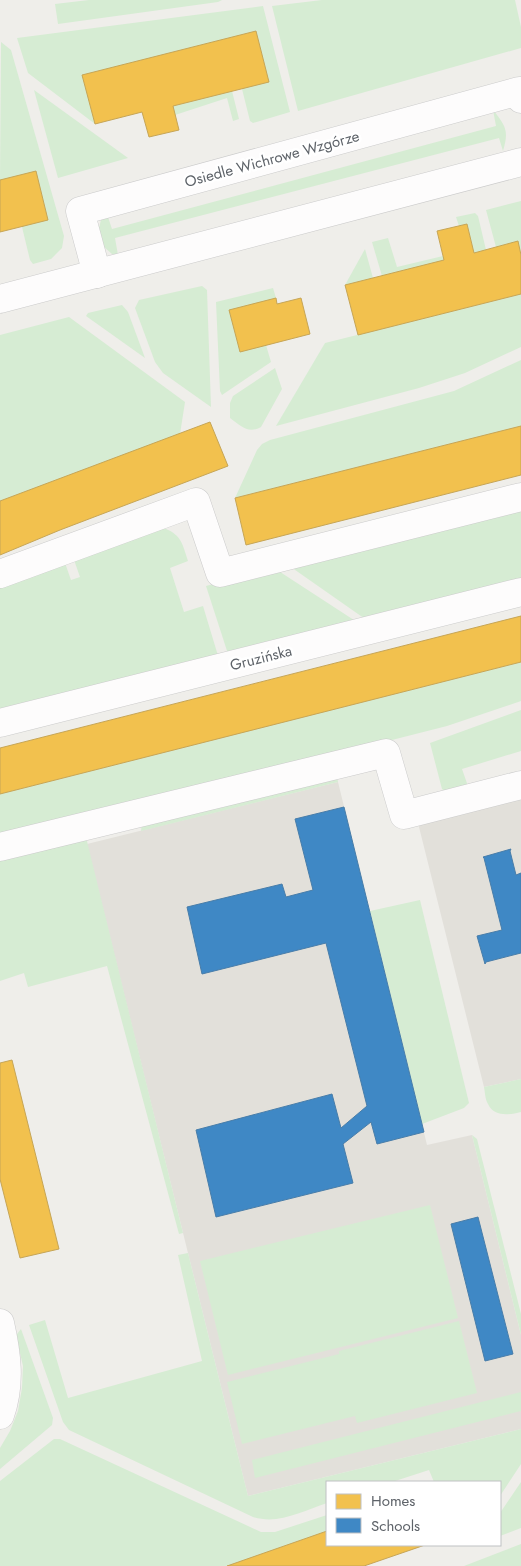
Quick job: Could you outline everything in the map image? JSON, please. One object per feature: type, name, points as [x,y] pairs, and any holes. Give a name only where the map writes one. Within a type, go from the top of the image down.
[{"type":"street","name":"Osiedle Wichrowe Wzgórze","points":[[97,274],[80,211],[519,91],[521,99]]},
{"type":"street","points":[[0,299],[521,162]]},
{"type":"street","points":[[0,574],[196,502],[220,573],[521,497]]},
{"type":"street","name":"Gruzińska","points":[[0,724],[521,592]]},
{"type":"street","points":[[0,847],[386,753],[404,815],[521,786]]},
{"type":"street","points":[[0,1323],[8,1368],[4,1404],[0,1415]]},
{"type":"shaded area","points":[[338,782],[427,1145],[472,1135],[521,1335],[521,1429],[248,1496],[87,844]]},
{"type":"shaded area","points":[[521,797],[521,1079],[484,1087],[418,823]]},
{"type":"green space","points":[[89,0],[222,0],[58,24],[55,4]]},
{"type":"green space","points":[[322,0],[515,0],[521,27],[521,48],[298,111],[272,6]]},
{"type":"green space","points":[[263,6],[290,112],[253,123],[250,121],[242,89],[256,31],[83,75],[95,124],[28,73],[17,38]]},
{"type":"green space","points":[[1,42],[11,50],[64,236],[62,248],[51,259],[33,264],[30,260],[22,227],[0,180]]},
{"type":"green space","points":[[34,90],[128,158],[58,178]]},
{"type":"green space","points":[[232,91],[239,119],[233,121],[227,98],[175,115],[173,106]]},
{"type":"green space","points":[[493,110],[501,120],[506,133],[503,151],[499,138],[115,238],[118,255],[112,254],[104,247],[99,228],[101,220],[107,214],[112,229],[496,126]]},
{"type":"green space","points":[[521,201],[521,255],[517,242],[496,247],[486,210]]},
{"type":"green space","points":[[475,213],[478,216],[486,250],[474,253],[467,224],[459,226],[456,217]]},
{"type":"green space","points":[[388,238],[397,267],[443,256],[444,260],[382,276],[372,242]]},
{"type":"green space","points":[[365,249],[373,278],[345,285]]},
{"type":"green space","points":[[202,286],[207,290],[211,407],[163,373],[155,362],[135,308],[139,300]]},
{"type":"green space","points":[[273,288],[276,298],[230,310],[240,352],[266,345],[271,362],[222,395],[220,391],[216,302]]},
{"type":"green space","points":[[521,294],[521,347],[465,373],[419,388],[276,426],[325,343]]},
{"type":"green space","points":[[122,305],[128,312],[145,358],[86,316],[88,313]]},
{"type":"green space","points":[[69,317],[185,402],[180,434],[0,501],[0,335]]},
{"type":"green space","points":[[521,360],[521,426],[235,498],[257,450],[262,444],[270,440],[454,391]]},
{"type":"green space","points":[[275,368],[282,389],[261,427],[252,430],[248,429],[230,418],[230,403],[233,396]]},
{"type":"green space","points":[[521,506],[521,582],[368,621],[288,565]]},
{"type":"green space","points":[[161,527],[177,536],[188,561],[170,568],[184,612],[203,606],[219,659],[0,716],[0,583],[64,560],[71,580],[80,577],[73,557]]},
{"type":"green space","points":[[274,568],[360,624],[229,657],[206,586]]},
{"type":"green space","points":[[521,662],[521,701],[447,726],[6,838],[0,836],[0,794]]},
{"type":"green space","points":[[521,710],[521,751],[462,769],[469,789],[446,792],[442,789],[430,743]]},
{"type":"green space","points":[[337,777],[338,782],[141,831],[142,823]]},
{"type":"green space","points":[[85,833],[183,1233],[179,1234],[107,966],[28,987],[24,973],[0,981],[0,854]]},
{"type":"green space","points":[[420,900],[469,1103],[464,1108],[422,1124],[370,911]]},
{"type":"green space","points":[[521,1079],[521,1112],[502,1114],[494,1111],[486,1100],[484,1087]]},
{"type":"green space","points":[[472,1135],[477,1139],[521,1314],[521,1335]]},
{"type":"green space","points":[[430,1205],[458,1318],[228,1375],[200,1261]]},
{"type":"green space","points":[[188,1253],[248,1496],[521,1429],[521,1464],[501,1494],[501,1481],[434,1481],[429,1470],[395,1481],[326,1481],[326,1503],[290,1516],[262,1519],[253,1517],[69,1430],[63,1422],[29,1325],[45,1320],[68,1398],[202,1361],[178,1255]]},
{"type":"green space","points":[[459,1321],[477,1393],[357,1423],[355,1416],[242,1444],[227,1382],[339,1354],[339,1351]]},
{"type":"green space","points":[[21,1329],[53,1418],[52,1425],[0,1469],[0,1448],[10,1431],[18,1411],[22,1388],[23,1366],[17,1340],[17,1334]]},
{"type":"green space","points":[[521,1392],[521,1411],[255,1478],[252,1460]]},
{"type":"green space","points":[[54,1439],[60,1439],[261,1532],[275,1532],[326,1515],[326,1531],[227,1566],[0,1566],[0,1481]]},
{"type":"green space","points":[[521,1482],[521,1528],[501,1536],[501,1512]]},
{"type":"green space","points":[[521,1544],[521,1566],[464,1566]]},
{"type":"building: Homes","points":[[256,31],[269,82],[173,106],[179,130],[149,137],[142,112],[95,124],[82,75]]},
{"type":"building: Homes","points":[[36,171],[48,220],[0,232],[0,180]]},
{"type":"building: Homes","points":[[467,224],[474,253],[518,241],[521,255],[521,294],[358,335],[345,285],[444,260],[437,231]]},
{"type":"building: Homes","points":[[276,298],[277,304],[301,298],[310,334],[240,352],[229,310]]},
{"type":"building: Homes","points":[[210,422],[228,466],[0,555],[0,501]]},
{"type":"building: Homes","points":[[521,426],[521,475],[246,545],[235,498]]},
{"type":"building: Homes","points":[[521,616],[521,662],[0,794],[0,748]]},
{"type":"building: Homes","points":[[12,1060],[59,1249],[20,1258],[0,1179],[0,1063]]},
{"type":"building: Homes","points":[[326,1531],[326,1546],[422,1546],[364,1566],[227,1566]]},
{"type":"building: Schools","points":[[344,807],[424,1132],[377,1144],[371,1122],[343,1144],[353,1183],[216,1217],[196,1130],[332,1094],[341,1128],[367,1106],[326,943],[202,974],[187,907],[282,884],[286,897],[313,890],[295,819]]},
{"type":"building: Schools","points":[[511,849],[516,875],[521,873],[521,953],[486,962],[485,964],[477,936],[502,930],[483,857]]},
{"type":"building: Schools","points":[[478,1217],[513,1354],[485,1361],[451,1224]]}]
